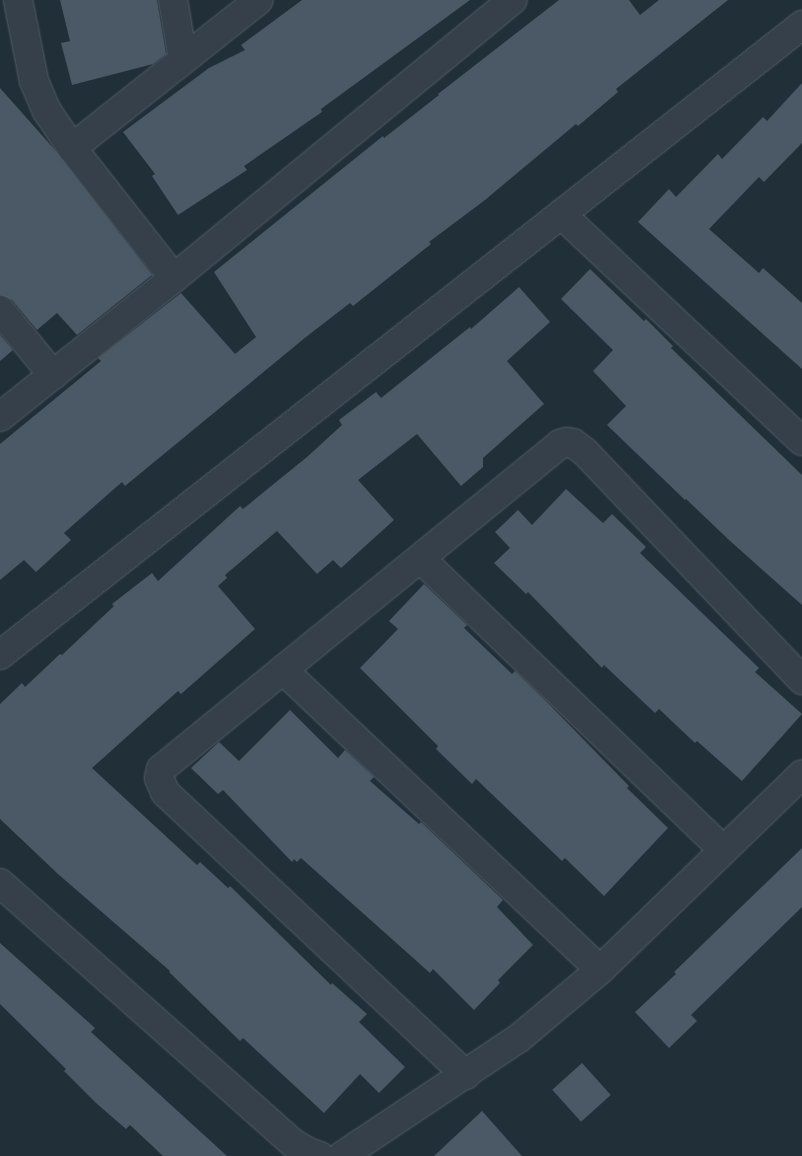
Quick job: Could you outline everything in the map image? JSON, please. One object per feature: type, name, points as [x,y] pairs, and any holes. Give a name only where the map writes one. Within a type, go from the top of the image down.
[{"type":"street","points":[[18,0],[34,81],[47,111],[72,148],[174,278]]},
{"type":"street","points":[[172,0],[183,60]]},
{"type":"street","points":[[72,148],[259,0]]},
{"type":"street","points":[[0,417],[174,278],[512,0]]},
{"type":"street","points":[[0,655],[802,25]]},
{"type":"street","points":[[561,214],[802,441]]},
{"type":"street","points":[[0,310],[53,375]]},
{"type":"street","points":[[466,1076],[165,792],[159,778],[160,769],[422,559],[560,444],[567,442],[573,443],[585,452],[802,680]]},
{"type":"street","points":[[422,559],[723,850]]},
{"type":"street","points":[[283,670],[600,970]]},
{"type":"street","points":[[342,1156],[466,1076],[519,1038],[600,970],[802,774]]},
{"type":"street","points":[[0,883],[293,1143],[310,1153],[320,1156]]},
{"type":"building","points":[[60,0],[157,0],[166,54],[153,64],[72,85],[61,43],[70,41]]},
{"type":"building","points":[[302,0],[470,0],[321,109],[322,112],[244,166],[247,170],[178,215],[152,176],[155,174],[123,132],[209,68],[245,50],[241,45]]},
{"type":"building","points":[[559,0],[629,0],[640,15],[659,0],[728,0],[616,89],[618,92],[578,126],[576,124],[485,200],[429,242],[431,244],[353,306],[350,303],[306,337],[125,486],[122,482],[64,533],[71,540],[36,572],[24,560],[0,580],[0,444],[101,361],[98,358],[181,293],[235,354],[256,337],[214,272],[383,136],[384,138]]},
{"type":"building","points":[[802,83],[802,143],[764,182],[759,177],[709,229],[759,273],[763,268],[802,303],[802,369],[638,222],[669,189],[676,197],[718,154],[722,159],[763,117],[767,121]]},
{"type":"building","points":[[0,88],[55,150],[152,275],[77,335],[57,313],[37,330],[12,300],[0,295]]},
{"type":"building","points":[[590,269],[644,321],[646,319],[673,346],[671,348],[802,475],[802,605],[685,500],[607,425],[626,406],[593,371],[613,350],[561,299]]},
{"type":"building","points":[[519,287],[550,322],[507,361],[544,404],[483,458],[483,467],[461,486],[417,434],[358,480],[394,520],[341,568],[333,560],[317,574],[277,531],[225,575],[227,578],[218,586],[255,629],[181,694],[178,691],[92,768],[197,865],[200,862],[228,888],[230,886],[331,985],[332,983],[367,1014],[359,1022],[405,1067],[379,1093],[360,1074],[324,1113],[243,1038],[240,1041],[170,971],[58,874],[0,819],[0,704],[22,683],[25,687],[60,654],[62,655],[114,606],[112,604],[152,573],[158,581],[240,506],[243,509],[307,457],[342,425],[339,420],[376,392],[381,398],[470,327],[471,329]]},
{"type":"building","points":[[0,335],[13,350],[0,361]]},
{"type":"building","points":[[566,489],[603,523],[612,514],[646,547],[640,553],[759,668],[755,672],[802,714],[742,781],[697,741],[695,743],[659,709],[655,713],[604,665],[602,668],[528,592],[526,594],[494,563],[510,548],[495,532],[518,510],[532,525]]},
{"type":"building","points":[[424,584],[467,625],[464,628],[512,674],[515,671],[545,700],[629,786],[627,788],[668,828],[604,896],[565,858],[562,861],[476,779],[472,784],[436,749],[438,746],[360,668],[398,629],[389,621]]},
{"type":"building","points":[[290,710],[338,758],[345,750],[374,777],[370,781],[419,824],[421,822],[503,900],[497,907],[533,945],[498,980],[500,983],[474,1010],[433,969],[430,973],[301,858],[297,862],[294,859],[292,862],[223,790],[218,794],[191,768],[219,742],[239,761]]},
{"type":"building","points":[[802,848],[802,907],[691,1015],[697,1021],[669,1048],[635,1012],[676,974],[674,972]]},
{"type":"building","points":[[0,943],[95,1028],[91,1032],[227,1156],[163,1156],[130,1125],[126,1129],[96,1103],[64,1071],[66,1069],[0,1004]]},
{"type":"building","points":[[582,1063],[611,1095],[581,1122],[552,1090]]},
{"type":"building","points":[[482,1111],[522,1156],[434,1156]]}]
